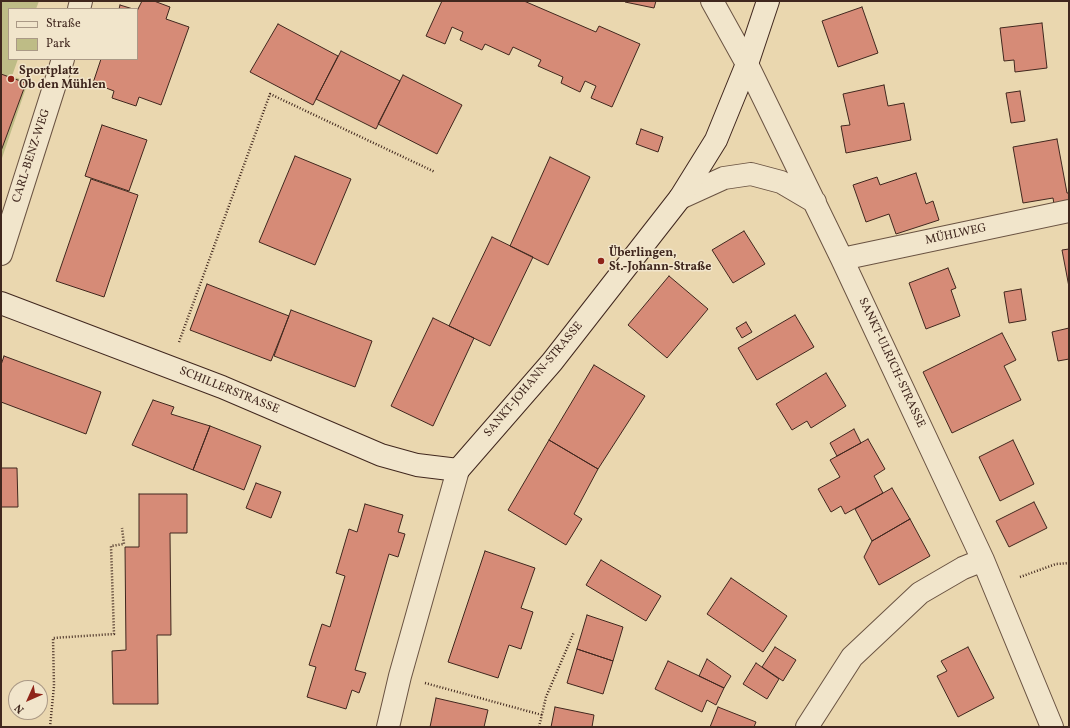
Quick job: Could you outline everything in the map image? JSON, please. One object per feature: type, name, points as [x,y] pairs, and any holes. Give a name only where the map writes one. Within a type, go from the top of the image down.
[{"type":"street","name":"SANKT-ULRICH-STRASSE","points":[[712,1],[747,64],[842,259],[983,560],[1052,727]]},
{"type":"street","points":[[747,64],[768,1]]},
{"type":"street","name":"CARL-BENZ-WEG","points":[[1,254],[63,60]]},
{"type":"street","name":"SANKT-JOHANN-STRASSE","points":[[388,727],[400,676],[458,470],[552,362],[680,198],[716,140],[747,64]]},
{"type":"street","points":[[680,198],[724,178],[751,174],[781,182],[814,202]]},
{"type":"street","name":"MÜHLWEG","points":[[842,259],[1069,210]]},
{"type":"street","name":"SCHILLERSTRASSE","points":[[1,303],[222,387],[381,455],[417,465],[458,470]]},
{"type":"street","points":[[807,727],[852,657],[920,593],[963,568],[983,560]]},
{"type":"path","points":[[170,367],[270,94],[435,172]]},
{"type":"path","points":[[50,727],[54,686],[52,638],[114,634],[111,546],[124,544],[122,528]]},
{"type":"path","points":[[995,586],[1056,564],[1069,563]]},
{"type":"path","points":[[539,727],[546,697],[574,632]]},
{"type":"path","points":[[400,676],[542,715]]},
{"type":"green space","name":"Sportplatz Ob den Mühlen","points":[[1,1],[39,1],[36,8],[8,8],[8,60],[18,60],[12,76],[28,82],[1,161]]},
{"type":"building","points":[[142,1],[154,1],[170,7],[166,19],[189,27],[161,105],[139,97],[136,106],[112,98],[114,91],[93,83],[101,60],[138,60],[138,9]]},
{"type":"building","points":[[442,1],[524,1],[596,32],[599,26],[640,44],[612,107],[591,98],[596,86],[585,81],[580,92],[561,83],[563,77],[538,66],[541,60],[513,47],[509,55],[485,44],[482,50],[460,40],[463,32],[452,27],[445,44],[426,36]]},
{"type":"building","points":[[656,1],[654,8],[625,2]]},
{"type":"building","points":[[120,5],[130,8],[119,8]]},
{"type":"building","points":[[862,7],[878,53],[838,67],[822,21]]},
{"type":"building","points":[[1042,23],[1047,68],[1015,72],[1014,60],[1004,61],[1000,28]]},
{"type":"building","points":[[278,24],[338,56],[313,105],[250,72]]},
{"type":"building","points":[[341,51],[400,81],[376,129],[316,99]]},
{"type":"building","points":[[1,74],[26,83],[1,151]]},
{"type":"building","points":[[403,75],[462,105],[437,154],[378,124]]},
{"type":"building","points":[[884,85],[888,106],[904,103],[911,140],[846,153],[841,126],[850,125],[843,94]]},
{"type":"building","points":[[1020,91],[1025,121],[1011,123],[1006,93]]},
{"type":"building","points":[[102,125],[147,140],[129,191],[85,176]]},
{"type":"building","points":[[641,129],[663,137],[658,152],[636,144]]},
{"type":"building","points":[[1057,139],[1067,193],[1069,193],[1069,208],[1055,210],[1053,198],[1023,203],[1013,147]]},
{"type":"building","points":[[295,156],[351,179],[315,265],[259,242]]},
{"type":"building","points":[[550,157],[590,177],[548,265],[510,246]]},
{"type":"building","points":[[916,173],[926,204],[933,201],[939,220],[896,234],[889,214],[866,222],[853,185],[877,177],[880,185]]},
{"type":"building","points":[[91,179],[138,195],[104,297],[56,281]]},
{"type":"building","points":[[744,231],[765,264],[733,283],[712,250]]},
{"type":"building","points":[[492,237],[533,257],[490,346],[449,326]]},
{"type":"building","points":[[1069,249],[1069,287],[1062,250]]},
{"type":"building","points":[[948,268],[956,288],[951,290],[960,316],[926,329],[909,283]]},
{"type":"building","points":[[669,276],[708,309],[667,358],[628,325]]},
{"type":"building","points":[[207,284],[289,316],[271,361],[190,330]]},
{"type":"building","points":[[1021,289],[1026,320],[1009,323],[1004,292]]},
{"type":"building","points":[[291,310],[372,341],[355,387],[274,356]]},
{"type":"building","points":[[795,315],[814,347],[757,380],[738,348]]},
{"type":"building","points":[[433,318],[474,338],[433,426],[391,406]]},
{"type":"building","points":[[746,322],[752,332],[742,338],[736,328]]},
{"type":"building","points":[[1069,328],[1069,359],[1058,361],[1052,332]]},
{"type":"building","points":[[1002,333],[1016,360],[1004,366],[1021,400],[952,433],[923,372]]},
{"type":"building","points":[[4,356],[101,392],[86,434],[1,402],[1,365]]},
{"type":"building","points":[[594,365],[645,396],[598,469],[549,440]]},
{"type":"building","points":[[826,373],[846,406],[811,428],[807,421],[792,430],[776,404]]},
{"type":"building","points":[[153,400],[174,407],[171,414],[210,426],[193,470],[132,445]]},
{"type":"building","points":[[210,426],[261,446],[244,490],[193,470]]},
{"type":"building","points":[[854,429],[861,443],[837,456],[830,443]]},
{"type":"building","points":[[868,439],[885,469],[874,476],[883,493],[845,514],[841,506],[831,512],[818,489],[840,477],[830,460]]},
{"type":"building","points":[[549,440],[598,469],[574,514],[582,519],[566,545],[508,510]]},
{"type":"building","points":[[1013,440],[1034,484],[1000,501],[979,457]]},
{"type":"building","points":[[1,468],[17,468],[18,507],[1,507]]},
{"type":"building","points":[[256,483],[281,492],[271,518],[246,508]]},
{"type":"building","points":[[892,488],[910,519],[872,541],[855,509]]},
{"type":"building","points":[[139,494],[187,494],[187,533],[170,533],[171,635],[157,635],[158,704],[113,704],[112,651],[126,650],[125,547],[139,547]]},
{"type":"building","points":[[1034,502],[1047,528],[1009,547],[996,521]]},
{"type":"building","points":[[365,504],[403,515],[398,532],[405,534],[398,557],[389,554],[355,670],[366,673],[359,693],[352,690],[346,709],[307,697],[316,667],[309,665],[322,624],[330,627],[345,576],[336,573],[349,529],[357,532]]},
{"type":"building","points":[[910,519],[930,556],[879,585],[864,557],[872,541]]},
{"type":"building","points":[[485,551],[535,568],[521,608],[533,612],[521,649],[509,645],[498,678],[448,662]]},
{"type":"building","points":[[601,560],[661,596],[646,621],[586,585]]},
{"type":"building","points":[[731,578],[787,616],[763,652],[707,614]]},
{"type":"building","points":[[587,615],[623,627],[613,661],[577,649]]},
{"type":"building","points":[[775,647],[796,660],[783,681],[762,667]]},
{"type":"building","points":[[968,647],[994,698],[958,717],[937,676],[947,671],[941,661]]},
{"type":"building","points":[[577,649],[613,661],[603,694],[567,683]]},
{"type":"building","points":[[707,659],[731,676],[724,688],[699,676]]},
{"type":"building","points":[[668,661],[724,688],[716,705],[707,700],[702,712],[655,689]]},
{"type":"building","points":[[756,663],[779,679],[767,699],[743,684]]},
{"type":"building","points":[[436,698],[488,710],[484,727],[430,727]]},
{"type":"building","points":[[555,707],[594,715],[592,727],[551,727]]},
{"type":"building","points":[[718,707],[756,722],[754,727],[710,727]]},
{"type":"place","name":"Sportplatz Ob den Mühlen","points":[[11,79]]},
{"type":"place","name":"Überlingen, St.-Johann-Straße","points":[[601,261]]}]
